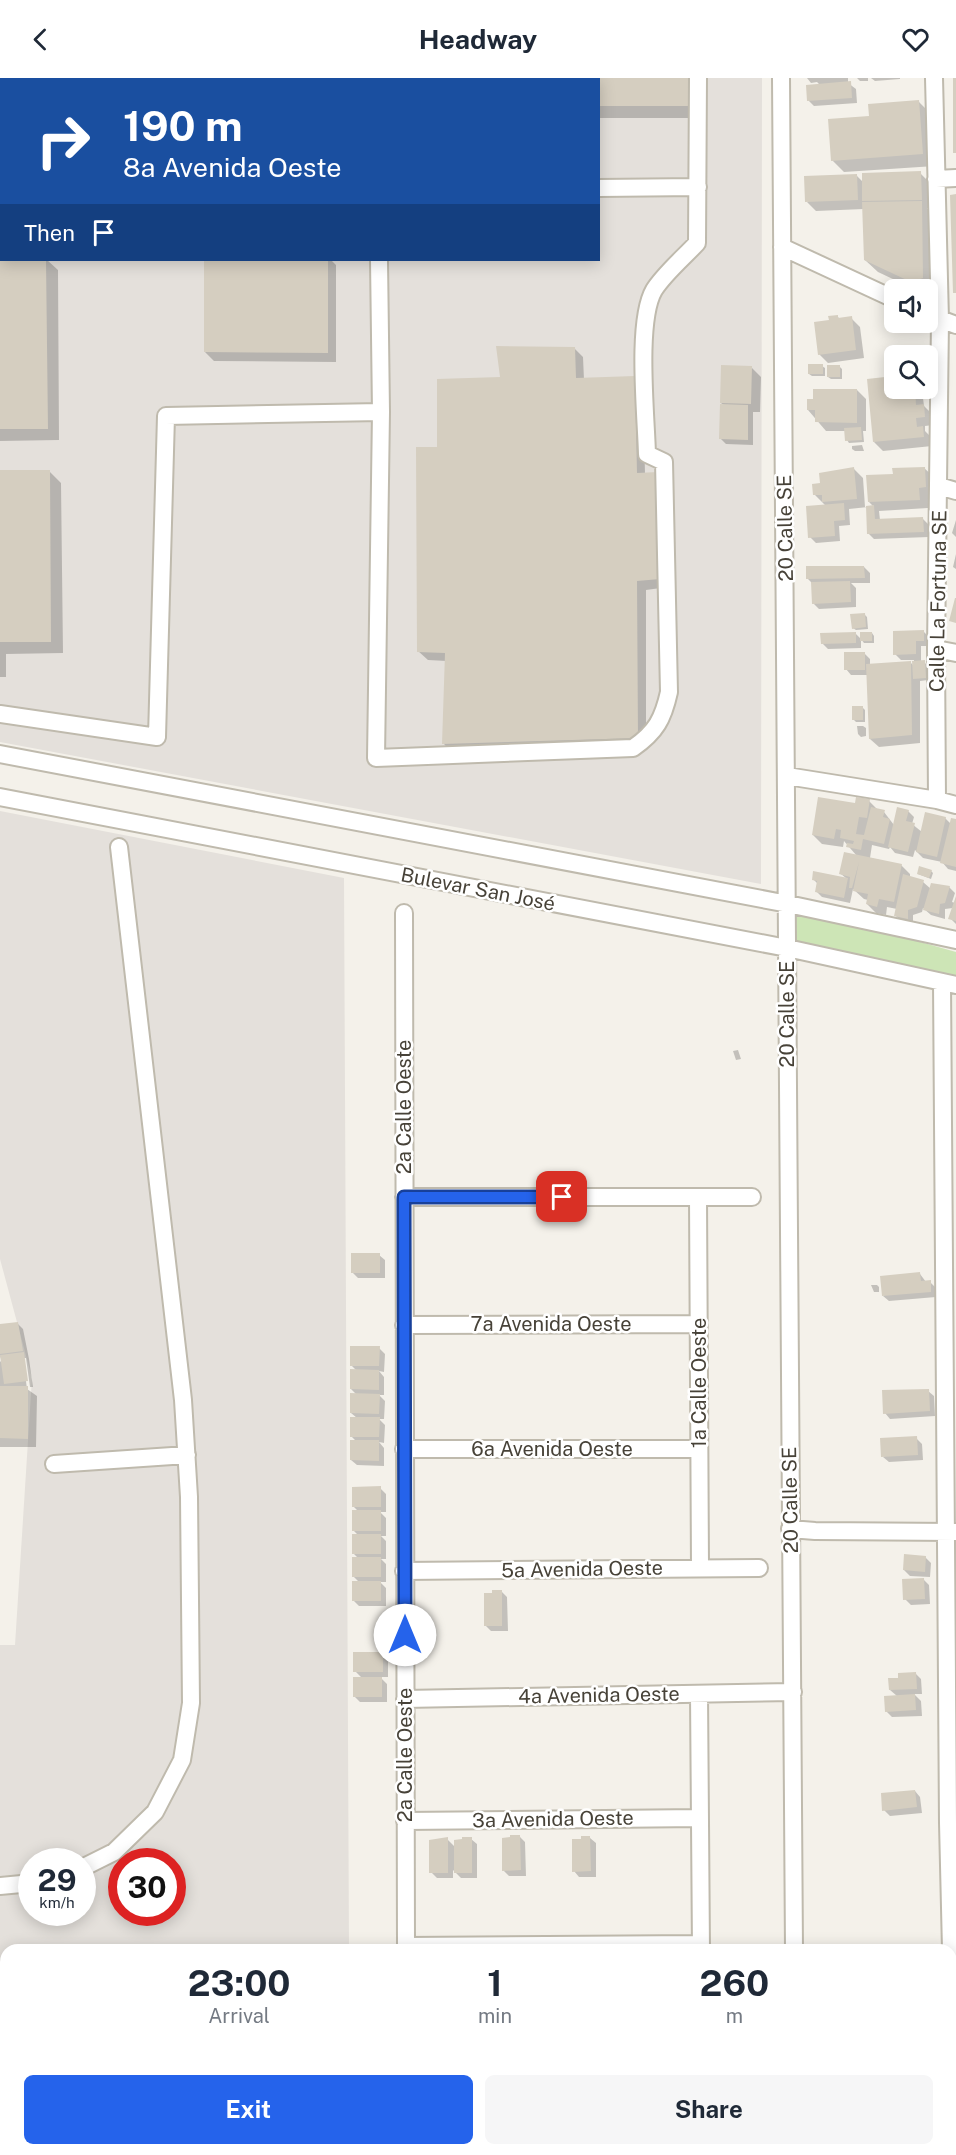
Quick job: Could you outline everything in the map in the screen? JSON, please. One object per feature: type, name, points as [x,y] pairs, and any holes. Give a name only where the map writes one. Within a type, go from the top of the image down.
[{"type":"street","points":[[379,261],[381,412],[376,758],[633,748],[651,735],[665,711],[669,692],[664,462],[647,454],[644,328],[647,306],[654,290],[697,243],[698,78]]},
{"type":"street","name":"20 Calle SE","points":[[781,78],[794,1944]]},
{"type":"street","name":"Calle La Fortuna SE","points":[[934,78],[941,320],[936,649],[937,800]]},
{"type":"street","points":[[936,180],[956,178]]},
{"type":"street","points":[[600,188],[698,187]]},
{"type":"street","points":[[782,247],[884,294]]},
{"type":"street","points":[[0,714],[157,737],[166,416],[381,412]]},
{"type":"street","points":[[939,486],[956,490]]},
{"type":"street","points":[[936,649],[956,653]]},
{"type":"street","points":[[0,754],[788,904],[956,940]]},
{"type":"street","points":[[787,776],[956,805]]},
{"type":"street","name":"Bulevar San José","points":[[0,797],[787,948],[949,984]]},
{"type":"street","points":[[96,1861],[114,1852],[155,1812],[182,1760],[191,1703],[191,1589],[183,1400],[119,847]]},
{"type":"street","name":"2a Calle Oeste","points":[[404,913],[406,1944]]},
{"type":"street","points":[[949,984],[951,1944]]},
{"type":"street","points":[[404,1197],[752,1197]]},
{"type":"street","name":"1a Calle Oeste","points":[[698,1197],[700,1568]]},
{"type":"street","name":"7a Avenida Oeste","points":[[404,1324],[699,1324]]},
{"type":"street","name":"6a Avenida Oeste","points":[[404,1449],[699,1449]]},
{"type":"street","points":[[54,1464],[187,1455]]},
{"type":"street","points":[[790,1529],[951,1532]]},
{"type":"street","name":"5a Avenida Oeste","points":[[404,1571],[759,1568]]},
{"type":"street","name":"4a Avenida Oeste","points":[[405,1699],[793,1692]]},
{"type":"street","points":[[699,1694],[701,1944]]},
{"type":"street","name":"3a Avenida Oeste","points":[[405,1821],[700,1818]]},
{"type":"street","points":[[0,1886],[18,1884]]},
{"type":"shaded area","points":[[600,78],[762,78],[761,884],[0,742],[0,261],[600,261]]},
{"type":"shaded area","points":[[0,811],[344,878],[349,1944],[0,1944],[0,1645],[15,1645],[32,1378],[0,1259]]},
{"type":"green space","points":[[789,905],[956,952],[956,992],[788,947]]},
{"type":"building","points":[[600,78],[689,78],[689,106],[600,106]]},
{"type":"building","points":[[953,78],[956,78],[956,153],[953,153]]},
{"type":"building","points":[[851,81],[852,98],[807,101],[806,85]]},
{"type":"building","points":[[919,100],[923,154],[831,161],[828,119],[869,116],[868,104]]},
{"type":"building","points":[[921,171],[922,200],[862,201],[862,173]]},
{"type":"building","points":[[857,174],[858,200],[805,202],[804,176]]},
{"type":"building","points":[[956,194],[956,293],[953,293],[950,195]]},
{"type":"building","points":[[922,201],[923,278],[905,279],[864,260],[862,202]]},
{"type":"building","points":[[0,261],[46,261],[48,429],[0,429]]},
{"type":"building","points":[[204,261],[328,261],[328,353],[204,352]]},
{"type":"building","points":[[838,315],[838,318],[852,316],[856,350],[818,355],[814,322],[829,320],[828,316]]},
{"type":"building","points":[[496,346],[575,347],[576,378],[635,376],[637,473],[658,472],[660,579],[637,581],[638,738],[442,744],[445,653],[417,652],[416,447],[437,447],[437,379],[500,377]]},
{"type":"building","points":[[808,364],[823,364],[823,374],[808,374]]},
{"type":"building","points":[[721,365],[752,366],[751,404],[720,403]]},
{"type":"building","points":[[827,365],[840,365],[840,377],[827,377]]},
{"type":"building","points":[[884,377],[884,399],[916,399],[916,405],[924,404],[925,417],[916,418],[917,427],[923,426],[924,437],[873,442],[867,379]]},
{"type":"building","points":[[813,389],[857,389],[857,423],[815,422],[815,410],[807,410],[807,399],[813,399]]},
{"type":"building","points":[[720,404],[748,405],[748,440],[719,439]]},
{"type":"building","points":[[861,427],[862,440],[845,441],[844,428]]},
{"type":"building","points":[[854,467],[857,499],[822,502],[822,495],[813,495],[812,484],[820,483],[819,473]]},
{"type":"building","points":[[925,467],[926,487],[919,488],[920,500],[868,502],[866,475],[893,474],[892,468]]},
{"type":"building","points":[[0,470],[50,470],[51,642],[0,642]]},
{"type":"building","points":[[844,503],[845,520],[834,521],[835,536],[808,538],[806,506]]},
{"type":"building","points":[[874,505],[875,519],[923,517],[924,532],[867,534],[866,506]]},
{"type":"building","points":[[806,566],[864,566],[865,578],[806,579]]},
{"type":"building","points":[[850,581],[851,602],[812,604],[811,582]]},
{"type":"building","points":[[956,598],[956,623],[949,621]]},
{"type":"building","points":[[865,613],[866,627],[852,629],[850,614]]},
{"type":"building","points":[[924,630],[924,641],[916,641],[916,654],[893,655],[893,631]]},
{"type":"building","points":[[856,632],[856,643],[821,644],[820,633]]},
{"type":"building","points":[[860,632],[872,632],[872,641],[860,641]]},
{"type":"building","points":[[844,652],[865,652],[865,670],[844,670]]},
{"type":"building","points":[[925,660],[926,678],[913,679],[912,661]]},
{"type":"building","points":[[911,661],[912,735],[869,739],[866,664]]},
{"type":"building","points":[[852,706],[863,706],[863,720],[852,720]]},
{"type":"building","points":[[818,797],[855,803],[856,797],[870,799],[867,818],[859,817],[856,834],[864,835],[871,807],[885,810],[883,817],[890,819],[884,844],[863,839],[861,850],[846,847],[847,843],[853,844],[854,841],[840,838],[841,830],[836,829],[834,839],[812,835]]},
{"type":"building","points":[[897,807],[909,810],[906,821],[915,823],[908,852],[888,847]]},
{"type":"building","points":[[925,812],[946,817],[937,857],[916,852]]},
{"type":"building","points":[[951,818],[956,819],[956,867],[940,863]]},
{"type":"building","points":[[844,852],[902,864],[894,902],[879,899],[877,907],[866,904],[868,894],[853,891],[859,862],[852,888],[849,888],[850,877],[839,874]]},
{"type":"building","points":[[919,866],[932,870],[929,878],[917,874]]},
{"type":"building","points":[[813,871],[848,878],[844,898],[815,892],[817,881],[812,880]]},
{"type":"building","points":[[903,874],[924,880],[917,907],[908,910],[908,919],[894,916]]},
{"type":"building","points":[[931,883],[950,886],[945,903],[940,904],[939,914],[923,910]]},
{"type":"building","points":[[956,896],[956,921],[948,919]]},
{"type":"building","points":[[351,1253],[380,1253],[380,1273],[351,1273]]},
{"type":"building","points":[[920,1272],[921,1281],[931,1280],[931,1292],[882,1296],[880,1276]]},
{"type":"building","points":[[18,1322],[23,1351],[0,1354],[0,1324]]},
{"type":"building","points":[[350,1346],[380,1346],[379,1366],[350,1366]]},
{"type":"building","points":[[24,1352],[28,1381],[4,1384],[0,1355]]},
{"type":"building","points":[[350,1369],[379,1370],[379,1390],[350,1389]]},
{"type":"building","points":[[0,1386],[28,1386],[28,1439],[0,1438]]},
{"type":"building","points":[[929,1389],[930,1411],[883,1414],[882,1390]]},
{"type":"building","points":[[350,1393],[380,1394],[379,1414],[350,1413]]},
{"type":"building","points":[[350,1417],[380,1417],[379,1437],[350,1437]]},
{"type":"building","points":[[917,1436],[918,1455],[881,1457],[880,1438]]},
{"type":"building","points":[[350,1440],[379,1440],[379,1461],[350,1460]]},
{"type":"building","points":[[381,1486],[381,1507],[352,1507],[352,1487]]},
{"type":"building","points":[[352,1510],[381,1510],[381,1531],[352,1531]]},
{"type":"building","points":[[352,1534],[381,1534],[381,1554],[352,1554]]},
{"type":"building","points":[[904,1554],[926,1556],[925,1572],[903,1570]]},
{"type":"building","points":[[352,1557],[381,1557],[381,1577],[352,1577]]},
{"type":"building","points":[[924,1578],[925,1599],[903,1600],[902,1579]]},
{"type":"building","points":[[352,1581],[381,1581],[381,1601],[352,1601]]},
{"type":"building","points":[[492,1590],[502,1590],[502,1626],[484,1626],[484,1593],[492,1593]]},
{"type":"building","points":[[353,1652],[383,1652],[383,1672],[353,1672]]},
{"type":"building","points":[[916,1672],[917,1689],[889,1690],[888,1678],[898,1678],[898,1673]]},
{"type":"building","points":[[353,1677],[382,1677],[382,1697],[353,1697]]},
{"type":"building","points":[[915,1694],[916,1710],[885,1712],[884,1696]]},
{"type":"building","points":[[915,1790],[917,1807],[882,1811],[881,1793]]},
{"type":"building","points":[[510,1835],[520,1835],[521,1870],[502,1871],[502,1838],[510,1837]]},
{"type":"building","points":[[581,1836],[590,1836],[591,1871],[572,1872],[572,1839],[581,1839]]},
{"type":"building","points":[[448,1837],[448,1873],[429,1873],[429,1840]]},
{"type":"building","points":[[462,1837],[472,1837],[472,1873],[454,1873],[454,1840],[462,1839]]},
{"type":"route","points":[[405,1635],[404,1197],[562,1197]]}]
